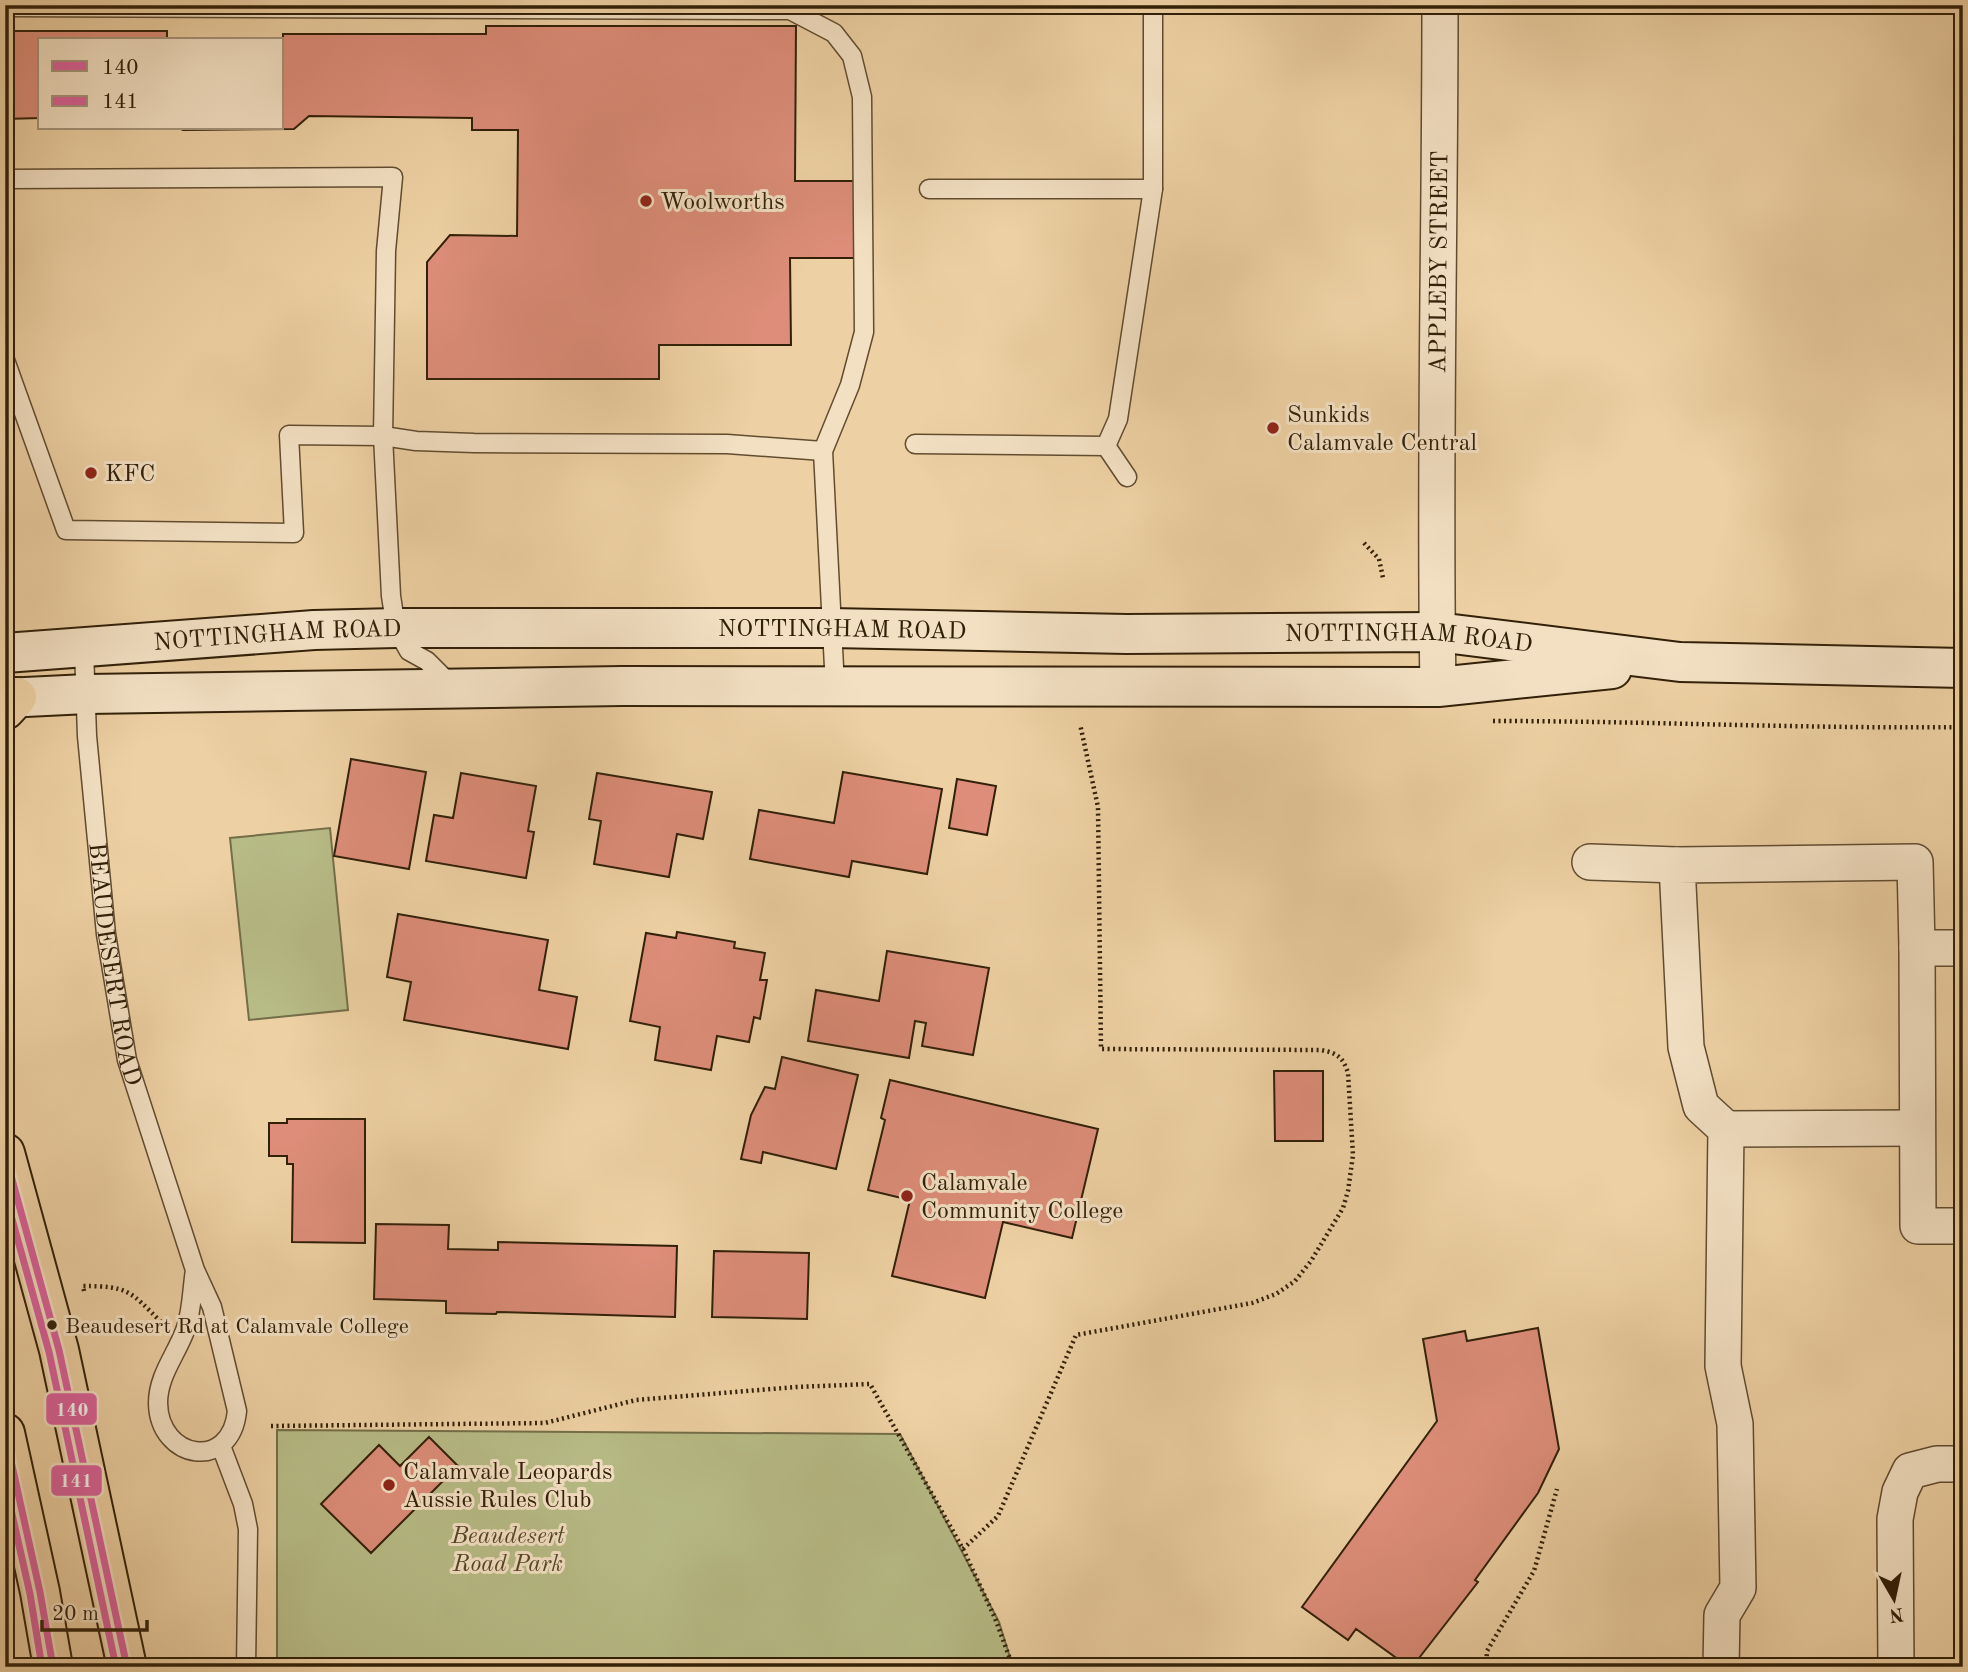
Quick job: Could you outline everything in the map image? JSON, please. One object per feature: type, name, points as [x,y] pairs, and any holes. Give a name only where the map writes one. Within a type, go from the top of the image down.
[{"type":"highway","points":[[5,1153],[59,1350],[127,1667]]},
{"type":"highway","points":[[5,1433],[40,1592],[53,1667]]},
{"type":"street","name":"APPLEBY STREET","points":[[1438,687],[1440,5]]},
{"type":"street","name":"NOTTINGHAM ROAD","points":[[5,653],[314,630],[396,628],[831,628],[1127,634],[1437,632],[1680,662],[1963,668]]},
{"type":"street","name":"NOTTINGHAM ROAD","points":[[9,701],[87,694],[453,687],[1438,687],[1680,662]]},
{"type":"street","points":[[1590,862],[1914,862],[1917,948],[1917,1226],[1963,1226]]},
{"type":"street","points":[[1677,864],[1686,1047],[1701,1106],[1726,1129],[1916,1128]]},
{"type":"street","points":[[1917,948],[1963,948]]},
{"type":"street","points":[[1721,1667],[1722,1615],[1738,1588],[1735,1423],[1723,1366],[1726,1129]]},
{"type":"street","points":[[1896,1667],[1895,1520],[1900,1492],[1910,1471],[1937,1464],[1963,1464]]},
{"type":"lane","points":[[1106,446],[1118,419],[1153,190],[1153,5]]},
{"type":"lane","points":[[5,7],[790,10],[834,33],[852,56],[862,97],[864,332],[850,385],[823,450],[835,687]]},
{"type":"lane","points":[[5,180],[393,177],[386,264],[383,436],[391,596],[396,628],[409,652],[427,661],[453,687]]},
{"type":"lane","points":[[929,189],[1153,190]]},
{"type":"lane","points":[[5,360],[66,530],[294,533],[289,435],[383,436],[474,443],[727,444],[823,450]]},
{"type":"lane","points":[[915,444],[1106,446]]},
{"type":"lane","points":[[1106,446],[1128,477]]},
{"type":"lane","name":"BEAUDESERT ROAD","points":[[84,649],[87,736],[106,934],[117,1011],[127,1060],[144,1117],[195,1270],[212,1307],[237,1411],[236,1426],[221,1446],[207,1451],[181,1448],[168,1436],[161,1422],[158,1404],[166,1369],[187,1326],[195,1270]]},
{"type":"lane","points":[[221,1446],[243,1504],[248,1529],[246,1667]]},
{"type":"path","points":[[1364,543],[1379,559],[1382,578]]},
{"type":"path","points":[[963,1549],[998,1516],[1076,1335],[1218,1310],[1252,1303],[1276,1294],[1295,1281],[1311,1261],[1343,1208],[1348,1191],[1353,1155],[1348,1073],[1344,1060],[1335,1052],[1101,1049],[1098,807],[1079,718]]},
{"type":"path","points":[[86,1297],[83,1286],[113,1286],[131,1292],[164,1325]]},
{"type":"path","points":[[271,1426],[545,1423],[636,1400],[870,1384],[963,1549],[995,1618],[1013,1667]]},
{"type":"path","points":[[1486,1667],[1487,1651],[1534,1571],[1557,1489]]},
{"type":"green space","points":[[330,828],[348,1010],[249,1020],[230,838]]},
{"type":"green space","name":"Beaudesert Road Park","points":[[277,1430],[900,1434],[999,1622],[1013,1667],[277,1667]]},
{"type":"building","points":[[486,26],[796,26],[795,181],[854,181],[854,258],[790,258],[791,345],[659,345],[659,379],[427,379],[427,262],[450,235],[517,236],[518,130],[472,130],[472,118],[309,116],[294,129],[284,129],[283,34],[486,34]]},
{"type":"building","points":[[5,31],[167,31],[167,38],[38,38],[38,118],[5,119]]},
{"type":"building","points":[[351,759],[426,772],[409,869],[334,856]]},
{"type":"building","points":[[843,772],[942,789],[927,874],[852,861],[849,877],[750,859],[759,810],[834,823]]},
{"type":"building","points":[[461,773],[536,786],[528,831],[534,832],[526,878],[426,861],[434,815],[453,818]]},
{"type":"building","points":[[597,773],[712,792],[703,839],[677,834],[669,877],[594,864],[601,821],[589,819]]},
{"type":"building","points":[[957,779],[996,786],[987,835],[949,828]]},
{"type":"building","points":[[398,914],[548,940],[539,990],[577,997],[568,1049],[404,1020],[411,982],[387,977]]},
{"type":"building","points":[[677,932],[735,942],[734,948],[765,953],[760,980],[767,980],[760,1019],[754,1017],[749,1042],[717,1036],[711,1070],[655,1060],[660,1027],[630,1021],[646,933],[676,938]]},
{"type":"building","points":[[887,951],[989,968],[973,1055],[922,1046],[926,1023],[915,1021],[909,1058],[808,1041],[816,990],[879,1001]]},
{"type":"building","points":[[782,1057],[858,1075],[836,1169],[763,1152],[761,1163],[741,1159],[751,1115],[765,1087],[775,1089]]},
{"type":"building","points":[[1274,1071],[1323,1071],[1323,1141],[1275,1141]]},
{"type":"building","points":[[890,1080],[1098,1129],[1072,1238],[1003,1222],[985,1298],[892,1276],[910,1200],[868,1190],[885,1120],[881,1118]]},
{"type":"building","points":[[287,1119],[365,1119],[365,1243],[292,1242],[293,1164],[287,1164],[287,1156],[269,1156],[269,1123],[287,1123]]},
{"type":"building","points":[[376,1224],[449,1225],[448,1249],[498,1250],[498,1242],[677,1246],[675,1317],[446,1313],[446,1301],[374,1299]]},
{"type":"building","points":[[714,1251],[809,1253],[807,1319],[712,1317]]},
{"type":"building","points":[[1538,1328],[1559,1449],[1538,1493],[1475,1580],[1478,1582],[1412,1667],[1356,1629],[1348,1640],[1302,1607],[1437,1421],[1423,1339],[1465,1331],[1467,1341]]},
{"type":"building","name":"Calamvale Leopards Aussie Rules Club","points":[[429,1437],[458,1466],[371,1553],[321,1504],[379,1445],[400,1466]]},
{"type":"transit line","name":"140","points":[[5,1154],[59,1350],[127,1667]]},
{"type":"transit line","name":"141","points":[[5,1194],[49,1352],[116,1667]]},
{"type":"transit line","name":"140","points":[[5,1434],[40,1592],[53,1667]]},
{"type":"transit line","name":"141","points":[[5,1483],[30,1594],[42,1667]]},
{"type":"place","name":"Woolworths","points":[[646,201]]},
{"type":"place","name":"Sunkids Calamvale Central","points":[[1273,428]]},
{"type":"place","name":"KFC","points":[[91,473]]},
{"type":"place","name":"Calamvale Community College","points":[[907,1196]]},
{"type":"place","name":"Beaudesert Rd at Calamvale College","points":[[52,1325]]},
{"type":"place","name":"Calamvale Leopards Aussie Rules Club","points":[[389,1485]]}]
